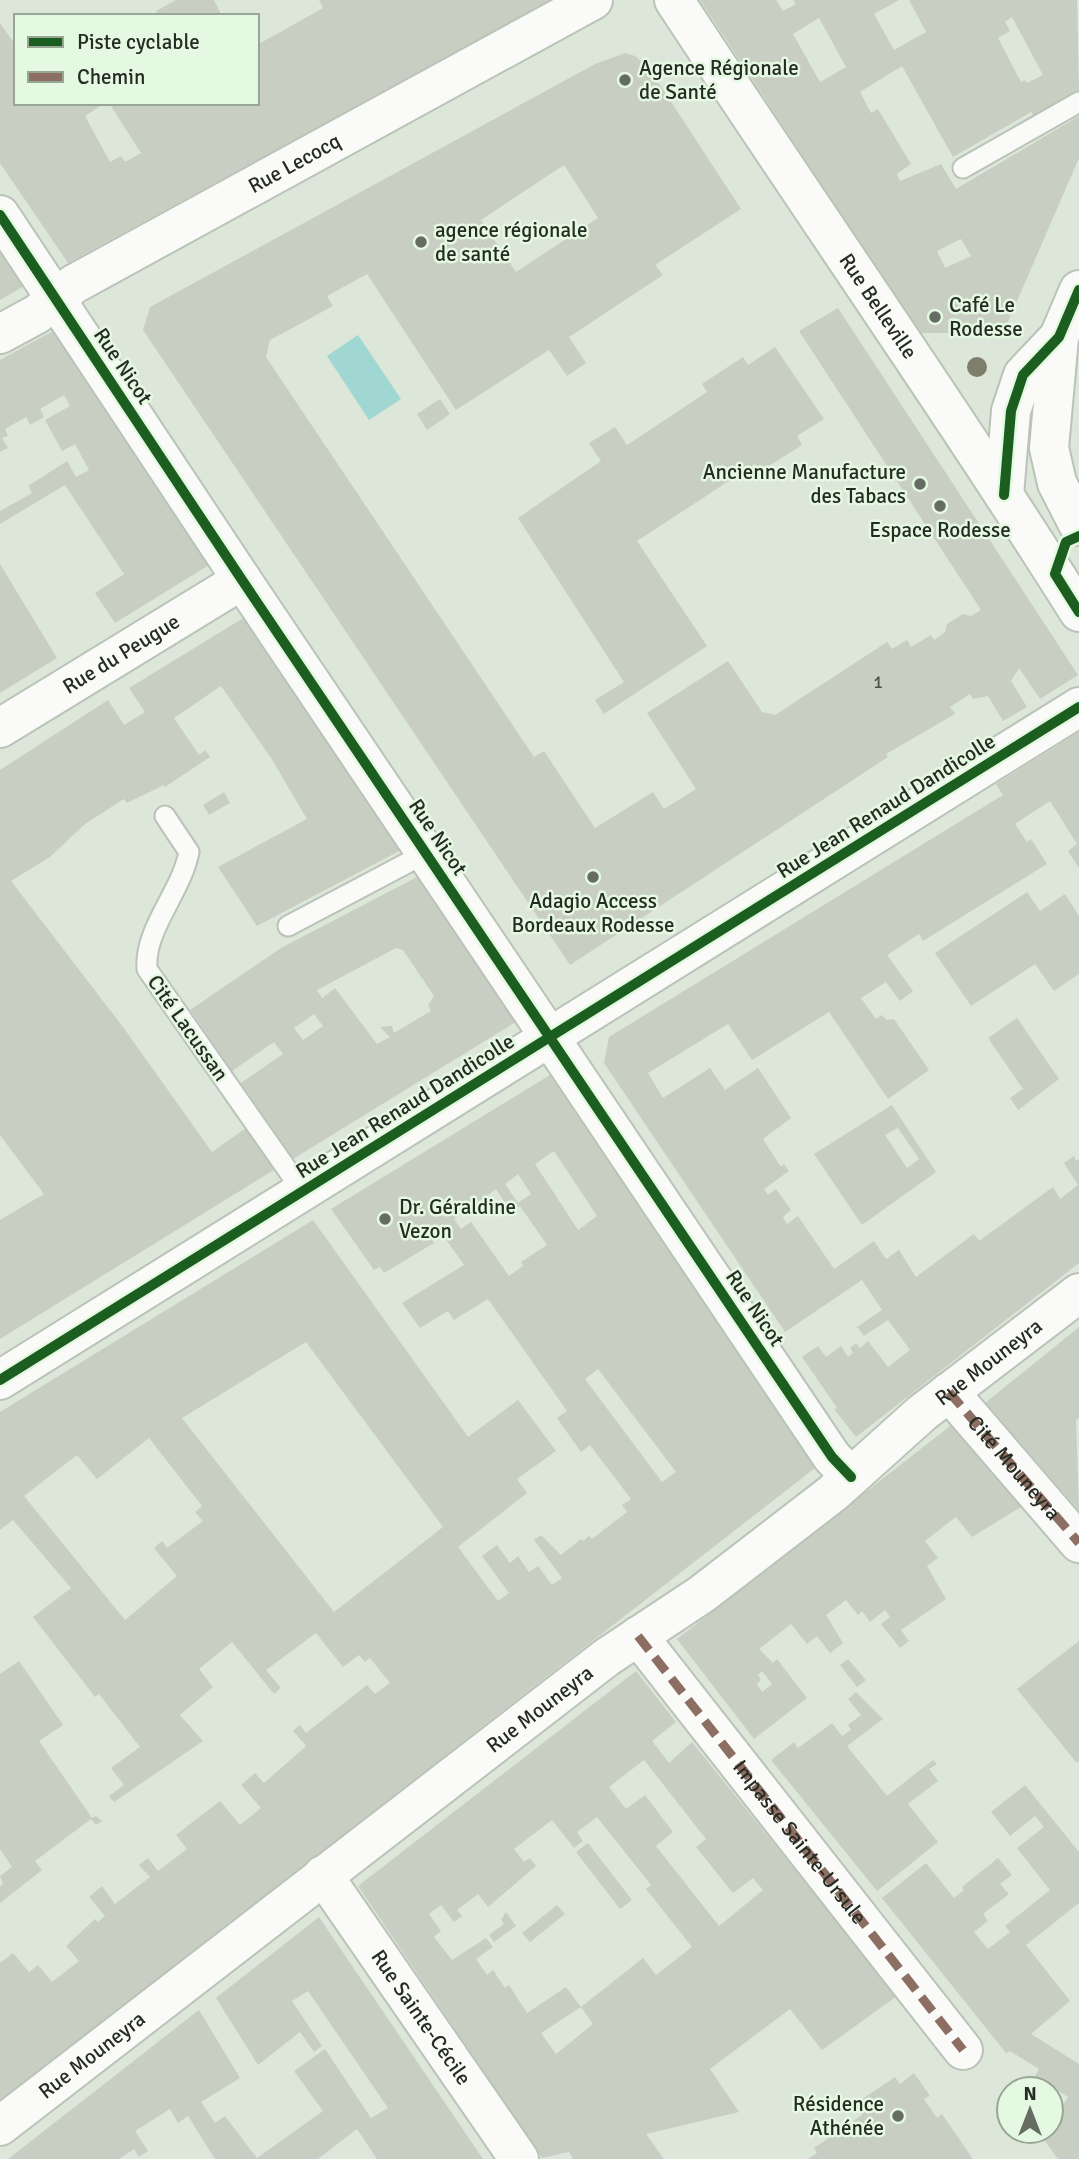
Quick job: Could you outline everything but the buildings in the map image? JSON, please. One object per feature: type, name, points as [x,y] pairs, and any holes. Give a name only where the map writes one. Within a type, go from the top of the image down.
[{"type":"street","name":"Rue Lecocq","points":[[0,334],[57,300],[74,284],[593,0]]},
{"type":"street","name":"Rue Belleville","points":[[674,0],[1079,612]]},
{"type":"street","name":"Rue Nicot","points":[[0,215],[832,1457],[851,1477]]},
{"type":"street","points":[[1079,290],[1059,337],[1049,447],[1057,483],[1079,526]]},
{"type":"street","points":[[1059,337],[1023,375],[1011,411],[1012,507],[1053,540],[1066,542],[1079,536]]},
{"type":"street","name":"Rue du Peugue","points":[[0,728],[242,580]]},
{"type":"street","name":"Rue Jean Renaud Dandicolle","points":[[0,1380],[1079,707]]},
{"type":"street","name":"Rue Mouneyra","points":[[0,2126],[323,1875],[638,1636],[702,1594],[851,1477],[949,1392],[1079,1293]]},
{"type":"street","name":"Cité Mouneyra","points":[[949,1392],[1079,1544]]},
{"type":"street","name":"Impasse Sainte-Ursule","points":[[638,1636],[963,2050]]},
{"type":"street","name":"Rue Sainte-Cécile","points":[[323,1875],[519,2159]]},
{"type":"lane","points":[[963,168],[1079,102]]},
{"type":"lane","name":"Cité Lacussan","points":[[165,816],[189,852],[186,868],[146,953],[147,970],[303,1192]]},
{"type":"lane","points":[[288,926],[426,853]]},
{"type":"water","points":[[358,335],[401,399],[369,420],[327,356]]},
{"type":"marked path","points":[[949,1392],[1079,1543]]},
{"type":"marked path","points":[[638,1636],[963,2050]]},
{"type":"cycle path","points":[[0,215],[832,1457],[851,1477]]},
{"type":"cycle path","points":[[1004,495],[1011,411],[1023,375],[1059,337],[1079,290]]},
{"type":"cycle path","points":[[1079,536],[1066,542],[1055,574],[1079,612]]},
{"type":"cycle path","points":[[0,1380],[1079,707]]},
{"type":"place","name":"Agence Régionale de Santé","points":[[625,80]]},
{"type":"place","name":"agence régionale de santé","points":[[421,242]]},
{"type":"place","name":"Café Le Rodesse","points":[[935,317]]},
{"type":"place","name":"Ancienne Manufacture des Tabacs","points":[[920,484]]},
{"type":"place","name":"Espace Rodesse","points":[[940,506]]},
{"type":"place","name":"Adagio Access Bordeaux Rodesse","points":[[593,877]]},
{"type":"place","name":"Dr. Géraldine Vezon","points":[[385,1219]]},
{"type":"place","name":"Résidence Athénée","points":[[898,2116]]}]
